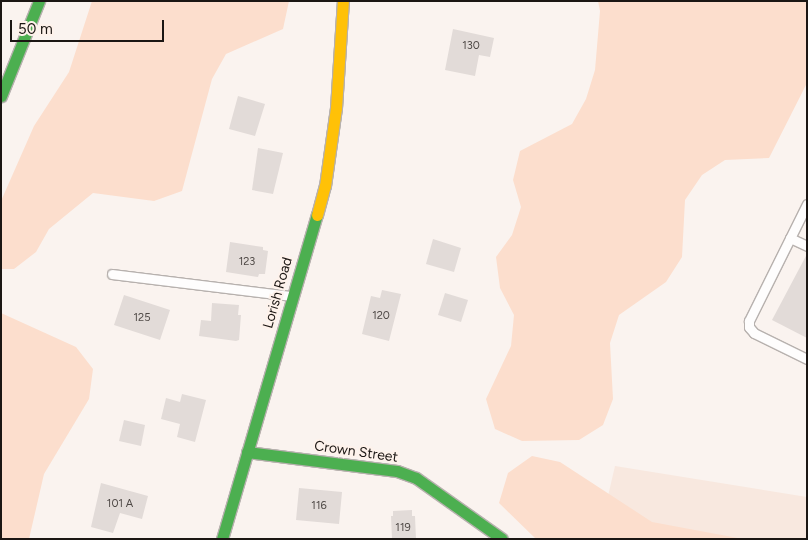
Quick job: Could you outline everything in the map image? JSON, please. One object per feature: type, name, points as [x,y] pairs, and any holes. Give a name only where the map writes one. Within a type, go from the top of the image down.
[{"type":"main road","points":[[6,53],[31,1]]},
{"type":"main road","points":[[1,96],[39,1]]},
{"type":"main road","name":"Lorish Road","points":[[222,539],[325,186],[336,108],[343,1]]},
{"type":"main road","name":"Crown Street","points":[[248,452],[397,471],[416,478],[502,539]]},
{"type":"lane","points":[[807,204],[749,321],[749,327],[754,333],[807,359]]},
{"type":"lane","points":[[790,238],[807,246]]},
{"type":"lane","points":[[112,274],[293,296]]},
{"type":"shaded area","points":[[92,1],[289,1],[283,29],[226,54],[212,79],[182,191],[154,201],[93,193],[49,229],[36,252],[14,269],[1,269],[1,201],[34,126],[69,72]]},
{"type":"shaded area","points":[[598,1],[807,1],[807,83],[769,158],[725,160],[702,175],[685,200],[682,257],[666,282],[619,315],[610,343],[613,399],[603,425],[579,440],[522,441],[495,429],[486,399],[511,346],[514,315],[500,288],[496,257],[512,235],[521,207],[513,180],[520,151],[572,124],[586,99],[595,70],[600,11]]},
{"type":"shaded area","points":[[1,313],[76,347],[93,369],[89,399],[44,474],[29,539],[1,539]]},
{"type":"shaded area","points":[[532,456],[560,462],[652,522],[743,539],[536,539],[499,503],[508,473]]},
{"type":"shaded area","points":[[615,466],[807,497],[807,539],[598,539]]},
{"type":"building","points":[[453,29],[494,38],[490,57],[479,55],[475,76],[445,70]]},
{"type":"building","points":[[238,96],[265,104],[255,136],[229,129]]},
{"type":"building","points":[[258,148],[283,153],[273,194],[252,190]]},
{"type":"building","points":[[433,239],[461,248],[454,272],[426,264]]},
{"type":"building","points":[[230,242],[263,247],[263,250],[268,251],[265,274],[259,274],[258,277],[226,272]]},
{"type":"building","points":[[807,254],[807,338],[772,320]]},
{"type":"building","points":[[382,290],[401,294],[389,341],[362,334],[371,296],[380,298]]},
{"type":"building","points":[[445,293],[468,300],[461,322],[438,315]]},
{"type":"building","points":[[124,295],[170,310],[160,340],[114,325]]},
{"type":"building","points":[[212,303],[239,305],[238,315],[241,315],[239,340],[199,336],[201,320],[211,321]]},
{"type":"building","points":[[182,394],[206,400],[195,442],[177,437],[180,424],[161,419],[166,398],[180,402]]},
{"type":"building","points":[[124,420],[145,425],[141,446],[119,441]]},
{"type":"building","points":[[101,483],[148,496],[142,519],[120,513],[113,533],[91,527]]},
{"type":"building","points":[[299,488],[342,492],[339,524],[296,520]]},
{"type":"building","points":[[412,510],[412,516],[415,516],[416,539],[392,539],[391,516],[393,516],[393,511]]},
{"type":"traffic: fast","points":[[1,96],[39,1]]},
{"type":"traffic: fast","points":[[222,539],[317,215]]},
{"type":"traffic: fast","points":[[247,452],[397,471],[416,478],[502,539]]},
{"type":"traffic: slow","points":[[317,215],[325,186],[336,108],[343,1]]}]
